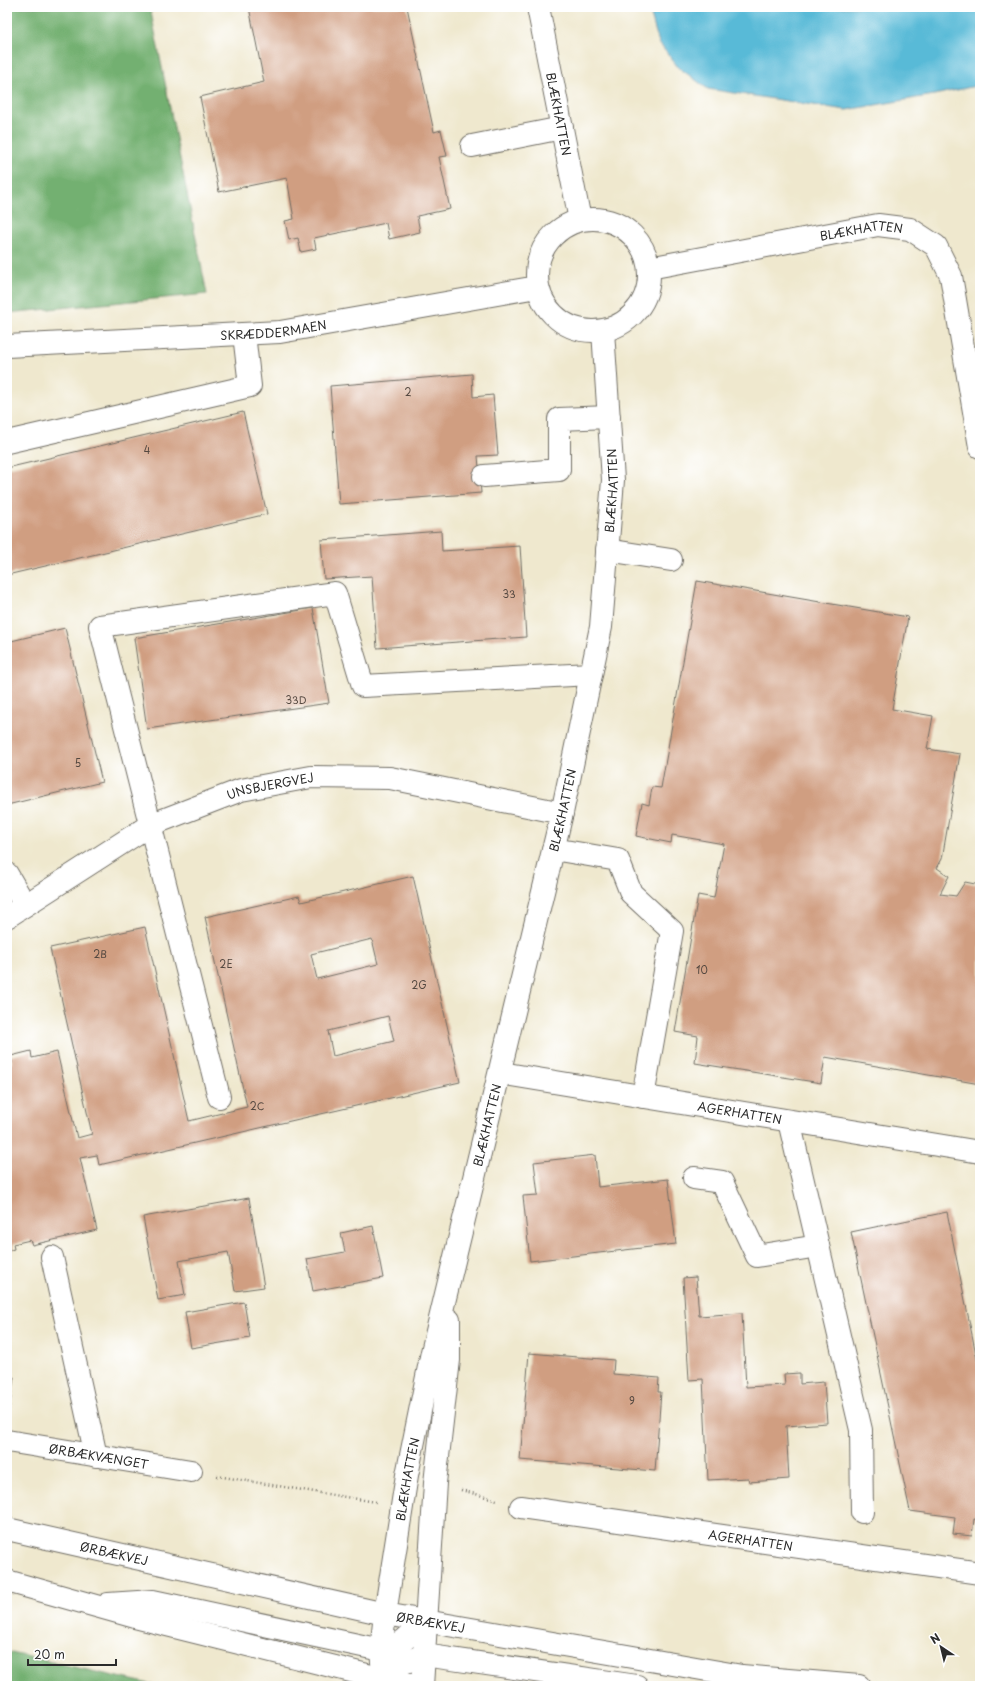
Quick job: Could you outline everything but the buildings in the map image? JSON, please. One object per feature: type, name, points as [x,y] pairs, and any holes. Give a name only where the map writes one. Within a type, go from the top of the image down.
[{"type":"street","name":"BLÆKHATTEN","points":[[538,7],[580,220]]},
{"type":"street","points":[[472,146],[562,128]]},
{"type":"street","points":[[599,219],[617,224],[632,235],[643,250],[649,268],[648,285],[643,301],[633,315],[619,325],[603,331],[586,332],[569,327],[554,317],[544,303],[537,287],[537,269],[544,248],[551,238],[564,227],[580,220],[599,219]]},
{"type":"street","name":"BLÆKHATTEN","points":[[649,268],[878,225],[910,229],[936,246],[951,276],[980,447]]},
{"type":"street","name":"SKRÆDDERMAEN","points":[[7,346],[280,332],[537,287]]},
{"type":"street","name":"BLÆKHATTEN","points":[[384,1683],[381,1650],[385,1614],[407,1475],[429,1367],[562,813],[601,627],[613,480],[603,331]]},
{"type":"street","points":[[7,442],[250,386],[244,334]]},
{"type":"street","points":[[484,476],[559,470],[559,419],[609,417]]},
{"type":"street","points":[[607,550],[672,560]]},
{"type":"street","points":[[219,1097],[100,626],[335,593],[363,686],[591,674]]},
{"type":"street","name":"UNSBJERGVEJ","points":[[16,911],[150,825],[241,790],[311,777],[390,778],[562,813]]},
{"type":"street","points":[[553,849],[618,860],[631,893],[672,931],[643,1097]]},
{"type":"street","points":[[7,874],[16,911]]},
{"type":"street","name":"AGERHATTEN","points":[[500,1074],[980,1152]]},
{"type":"street","points":[[788,1121],[861,1430],[862,1512]]},
{"type":"street","points":[[694,1178],[722,1182],[757,1256],[818,1246]]},
{"type":"street","points":[[52,1258],[96,1456]]},
{"type":"street","name":"BLÆKHATTEN","points":[[421,1686],[435,1483],[449,1360],[450,1281]]},
{"type":"street","name":"ØRBÆKVÆNGET","points":[[7,1441],[191,1471]]},
{"type":"street","name":"AGERHATTEN","points":[[520,1507],[980,1573]]},
{"type":"street","name":"ØRBÆKVEJ","points":[[7,1529],[385,1614],[742,1676],[859,1686]]},
{"type":"street","points":[[7,1581],[384,1683],[421,1686]]},
{"type":"street","points":[[92,1605],[153,1601],[381,1650],[403,1641],[426,1620]]},
{"type":"street","points":[[384,1683],[401,1664],[424,1655],[637,1686]]},
{"type":"street","points":[[709,1686],[742,1676]]},
{"type":"path","points":[[191,1471],[402,1507]]},
{"type":"path","points":[[435,1483],[520,1507]]},
{"type":"green space","points":[[7,7],[150,7],[207,294],[7,313]]},
{"type":"green space","points":[[7,1652],[159,1686],[7,1686]]},
{"type":"water","points":[[651,7],[980,7],[980,85],[934,95],[846,110],[708,89],[678,67],[659,43],[650,12]]}]
